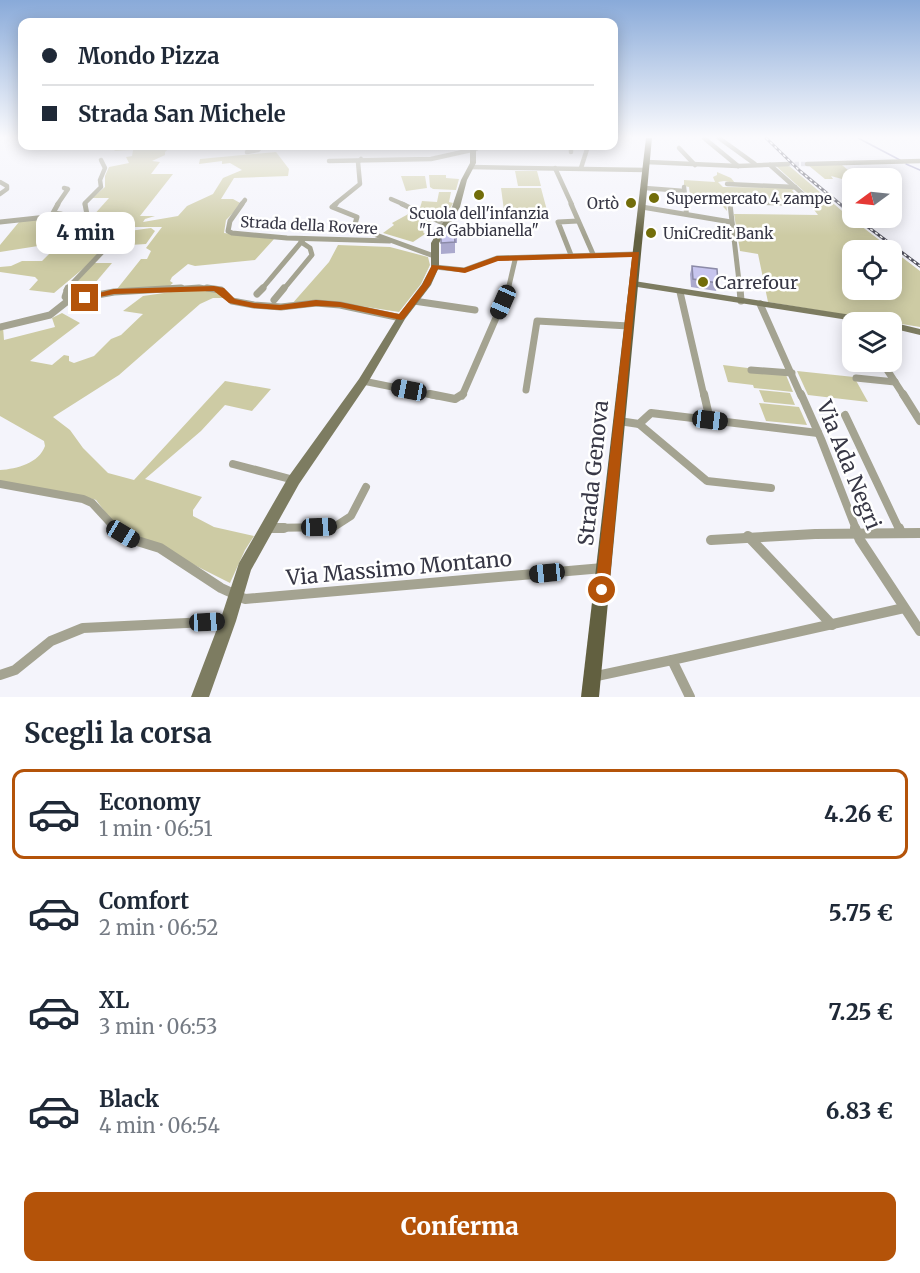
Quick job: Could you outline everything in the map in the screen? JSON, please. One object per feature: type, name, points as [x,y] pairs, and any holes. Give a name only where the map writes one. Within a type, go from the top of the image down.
[{"type":"main road","name":"Strada Genova","points":[[590,697],[647,171]]},
{"type":"street","points":[[69,300],[65,297],[65,291],[106,248],[80,244],[88,217],[86,202],[101,187],[100,180],[104,171]]},
{"type":"street","name":"Strada della Rovere","points":[[358,171],[359,186],[331,206],[357,217],[354,226],[357,228],[434,262],[465,270],[497,258],[636,254]]},
{"type":"street","points":[[200,697],[228,621],[234,594],[244,568],[294,480],[363,381],[401,318],[426,285],[434,262],[435,243],[447,225],[469,171]]},
{"type":"street","points":[[556,171],[593,254]]},
{"type":"street","points":[[741,301],[730,202],[814,204],[776,171]]},
{"type":"street","points":[[0,182],[4,183],[7,189],[0,194]]},
{"type":"street","points":[[728,184],[795,187]]},
{"type":"street","points":[[64,188],[68,189],[53,213],[88,217]]},
{"type":"street","points":[[645,188],[684,189],[687,197],[686,213]]},
{"type":"street","points":[[391,199],[447,225]]},
{"type":"street","name":"Strada della Rovere","points":[[245,200],[230,221],[228,231],[232,233],[287,238],[390,241]]},
{"type":"street","points":[[642,207],[731,222]]},
{"type":"street","points":[[1,223],[53,217],[88,217]]},
{"type":"street","points":[[571,255],[558,222],[578,221]]},
{"type":"street","points":[[257,294],[285,264],[302,241],[310,248],[312,255],[274,300]]},
{"type":"street","points":[[363,381],[454,399],[462,396],[510,286],[515,260]]},
{"type":"street","points":[[634,284],[842,319]]},
{"type":"street","points":[[0,327],[50,315],[69,300],[114,292],[199,287],[221,290],[232,301],[254,305],[280,307],[316,303],[340,305],[401,318]]},
{"type":"street","points":[[680,292],[710,420]]},
{"type":"street","points":[[414,301],[475,310]]},
{"type":"street","name":"Via Ada Negri","points":[[760,304],[818,433],[864,548],[920,631]]},
{"type":"street","points":[[526,390],[537,321],[629,326]]},
{"type":"street","points":[[902,328],[920,332]]},
{"type":"street","points":[[751,370],[792,374]]},
{"type":"street","points":[[888,372],[920,421]]},
{"type":"street","points":[[856,378],[895,382]]},
{"type":"street","points":[[639,424],[651,413],[818,433]]},
{"type":"street","points":[[845,414],[901,533]]},
{"type":"street","points":[[619,421],[639,424],[707,481],[771,488]]},
{"type":"street","points":[[233,464],[294,480]]},
{"type":"street","points":[[0,484],[92,503],[112,527],[134,540],[160,548],[234,594]]},
{"type":"street","points":[[266,528],[334,527],[344,523],[353,516],[366,487]]},
{"type":"street","points":[[711,540],[748,536],[858,532],[920,533]]},
{"type":"street","points":[[748,536],[832,625]]},
{"type":"street","name":"Via Massimo Montano","points":[[234,594],[245,599],[604,568]]},
{"type":"street","points":[[592,677],[904,608]]},
{"type":"street","points":[[0,675],[15,670],[51,641],[83,628],[228,621]]},
{"type":"street","points":[[672,660],[690,697]]},
{"type":"shaded area","points":[[107,171],[154,171],[151,174],[173,174],[140,216],[155,216],[143,222],[178,216],[187,206],[213,194],[223,178],[241,171],[289,171],[288,176],[234,178],[221,199],[233,199],[242,204],[226,220],[224,233],[274,239],[255,260],[195,266],[188,264],[172,277],[170,281],[173,283],[167,288],[117,289],[141,259],[147,259],[151,251],[146,248],[162,227],[132,227],[131,225],[117,229],[104,237],[110,237],[105,244],[83,241],[92,217],[109,198],[92,198],[105,187]]},
{"type":"shaded area","points":[[515,171],[537,171],[541,186],[518,186]]},
{"type":"shaded area","points":[[781,171],[795,171],[842,211],[842,228],[864,228],[879,240],[842,240],[842,300],[902,300],[902,257],[920,271],[920,327],[902,324],[902,312],[842,312],[842,314],[768,302],[758,254],[740,251],[734,214],[818,215],[811,206],[820,206]]},
{"type":"shaded area","points":[[815,171],[842,171],[842,179],[831,176],[833,179],[825,179]]},
{"type":"shaded area","points":[[717,172],[731,178],[735,183],[718,182],[723,187],[791,188],[807,203],[731,200],[726,202],[727,211],[716,199],[690,196],[689,187],[684,186],[684,180],[715,182],[713,177],[717,175]]},
{"type":"shaded area","points":[[429,175],[446,175],[446,178],[459,179],[456,190],[433,189],[430,187]]},
{"type":"shaded area","points":[[401,176],[425,176],[427,188],[406,191]]},
{"type":"shaded area","points":[[501,188],[541,188],[549,218],[505,218]]},
{"type":"shaded area","points":[[439,192],[451,192],[449,202],[453,203],[443,223],[422,213],[420,208],[422,201],[437,202]]},
{"type":"shaded area","points":[[412,212],[432,221],[423,232],[425,234],[413,242],[383,233],[394,225],[392,223]]},
{"type":"shaded area","points":[[34,219],[70,219],[60,232],[50,234],[38,246],[0,252],[0,245],[19,222]]},
{"type":"shaded area","points":[[86,222],[77,244],[103,249],[97,257],[54,293],[29,290],[38,280],[35,277],[0,272],[0,267],[11,266],[22,261],[42,261],[54,249],[66,249]]},
{"type":"shaded area","points":[[151,228],[155,231],[146,244],[130,245],[134,240],[127,240],[124,243],[109,244],[122,232]]},
{"type":"shaded area","points":[[338,245],[390,247],[428,257],[430,265],[421,284],[399,312],[341,303],[291,305],[329,262]]},
{"type":"shaded area","points":[[94,263],[112,263],[84,296],[68,296],[68,291]]},
{"type":"shaded area","points":[[192,289],[218,291],[225,298],[213,298],[200,304],[119,375],[53,417],[70,430],[83,448],[108,473],[134,480],[225,381],[271,389],[252,411],[225,405],[201,431],[145,479],[202,497],[193,510],[193,516],[214,527],[254,536],[230,583],[115,525],[96,500],[0,482],[0,470],[33,461],[45,446],[44,441],[0,416],[0,328],[3,327],[4,340],[55,327],[52,318],[62,313],[80,323],[30,361],[52,365],[64,355],[69,356],[69,361],[74,363],[94,356],[111,339],[121,335],[143,314],[123,311],[143,296]]},
{"type":"shaded area","points":[[723,365],[786,375],[793,392],[754,388],[753,385],[728,382]]},
{"type":"shaded area","points":[[797,371],[854,377],[868,402],[808,395]]},
{"type":"shaded area","points":[[759,390],[790,393],[795,405],[764,402]]},
{"type":"shaded area","points":[[759,403],[799,407],[807,425],[766,421]]},
{"type":"building","points":[[457,226],[457,232],[454,232],[455,242],[441,243],[441,233],[444,228]]},
{"type":"building","points":[[692,266],[717,269],[718,283],[693,279]]},
{"type":"railway","points":[[800,171],[842,206]]},
{"type":"railway","points":[[869,228],[920,266]]},
{"type":"place","name":"Scuola dell'infanzia \"La Gabbianella\"","points":[[479,195]]},
{"type":"place","name":"Supermercato 4 zampe","points":[[654,198]]},
{"type":"place","name":"Ortò","points":[[631,203]]},
{"type":"place","name":"UniCredit Bank","points":[[651,233]]},
{"type":"place","name":"Carrefour","points":[[703,282]]},
{"type":"route","points":[[85,298],[114,292],[199,287],[221,290],[232,301],[254,305],[280,307],[316,303],[340,305],[401,318],[426,285],[435,267],[465,270],[497,258],[636,254],[602,590]]}]
